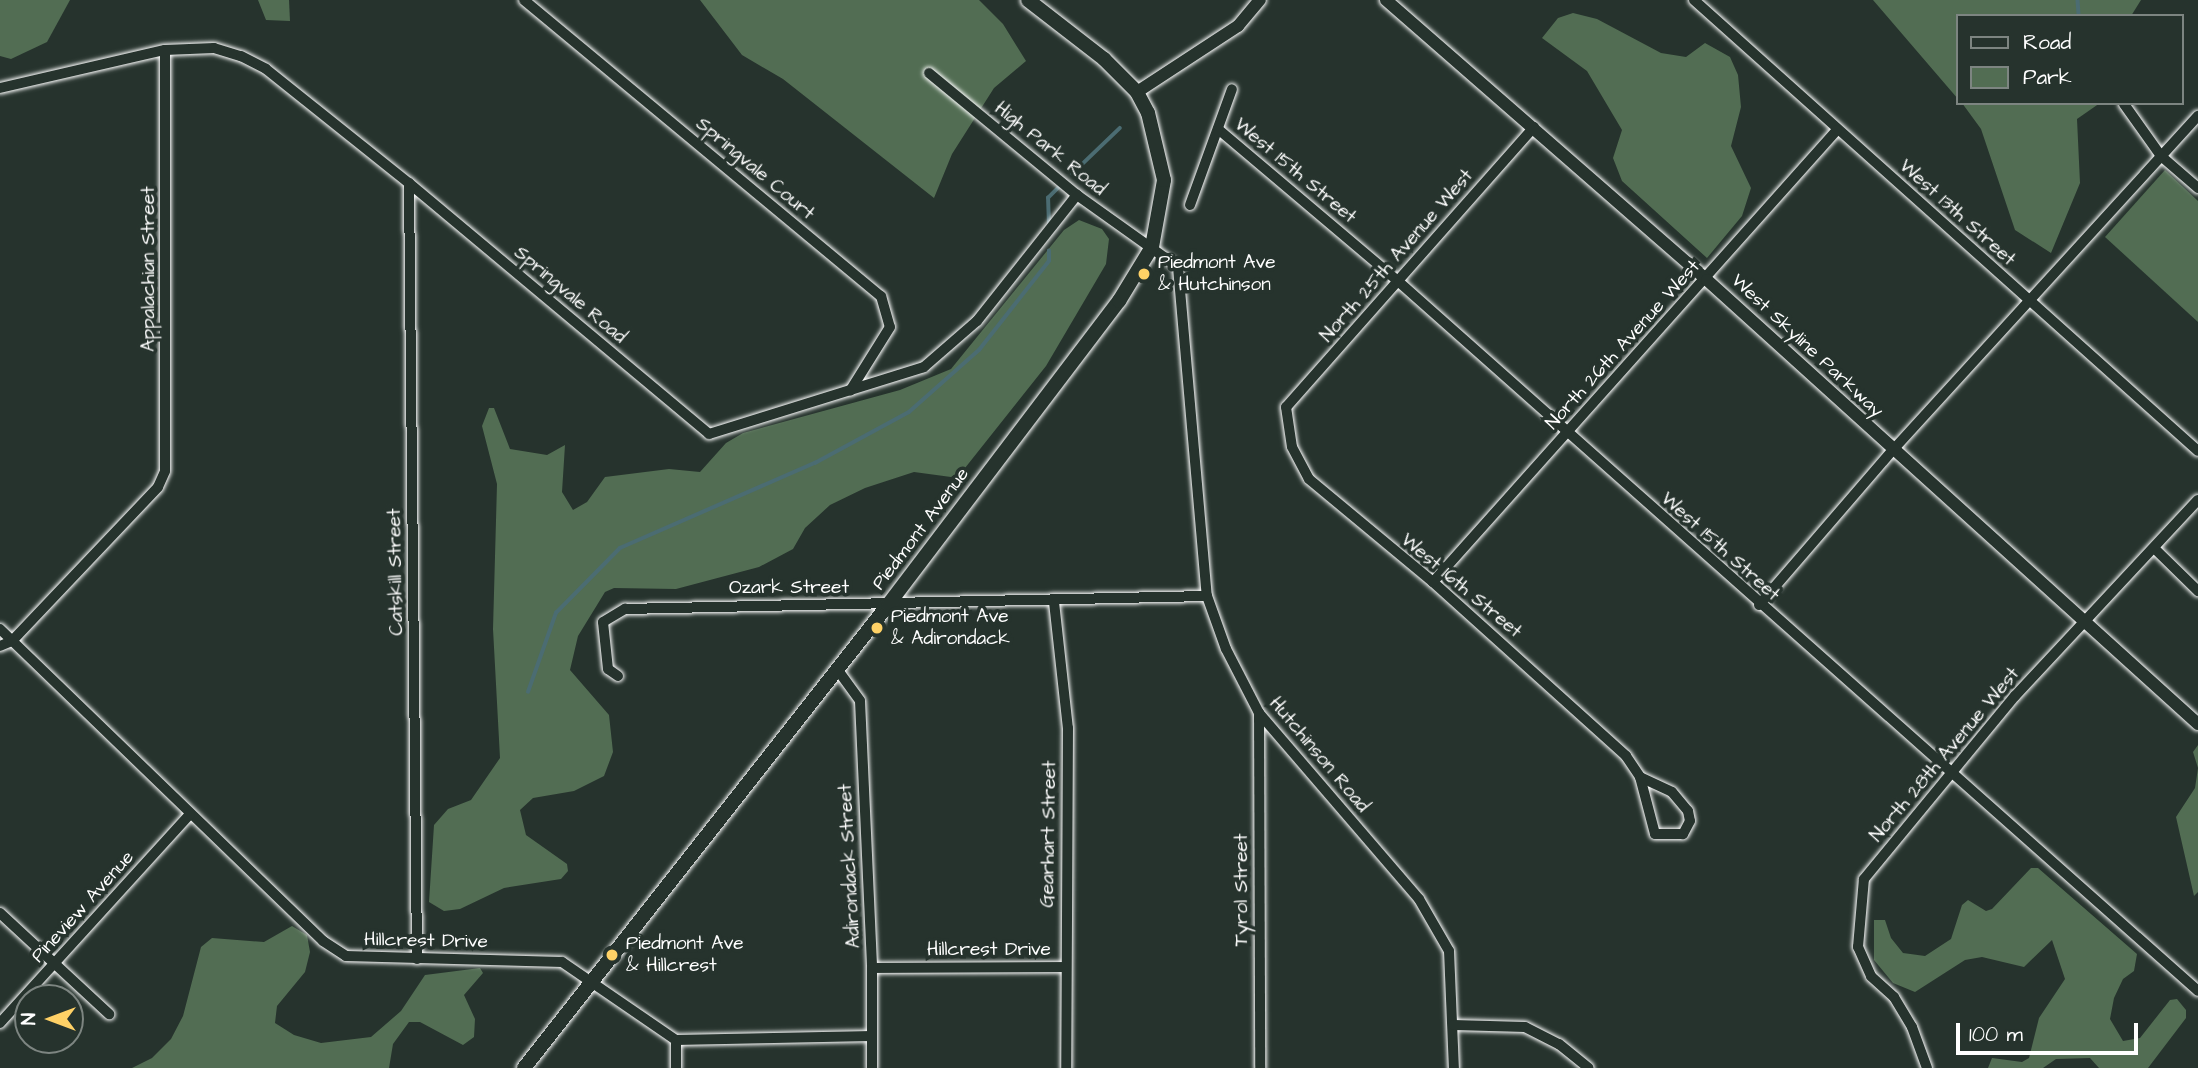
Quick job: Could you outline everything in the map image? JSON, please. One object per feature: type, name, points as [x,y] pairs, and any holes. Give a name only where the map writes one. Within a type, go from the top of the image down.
[{"type":"main road","name":"Piedmont Avenue","points":[[524,1068],[888,605],[1119,300],[1152,247],[1164,180],[1155,134],[1136,92],[1104,59],[1028,0]]},
{"type":"street","name":"Springvale Court","points":[[524,0],[881,296],[890,327],[850,391]]},
{"type":"street","points":[[1136,92],[1238,26],[1260,0]]},
{"type":"street","name":"West Skyline Parkway","points":[[1386,0],[1707,280],[2083,625],[2198,724]]},
{"type":"street","name":"West 13th Street","points":[[1694,0],[1837,131],[2198,451]]},
{"type":"street","name":"Springvale Road","points":[[0,88],[165,50],[214,48],[266,69],[409,183],[709,434],[924,367],[977,321],[1077,195]]},
{"type":"street","name":"Appalachian Street","points":[[12,641],[159,487],[168,454],[165,50]]},
{"type":"street","name":"High Park Road","points":[[929,74],[1077,195],[1152,247]]},
{"type":"street","points":[[1190,205],[1232,89]]},
{"type":"street","points":[[2125,105],[2161,156],[2198,188]]},
{"type":"street","points":[[1759,605],[1892,451],[2198,116]]},
{"type":"street","name":"North 25th Avenue West","points":[[1286,407],[1534,127]]},
{"type":"street","name":"West 15th Street","points":[[1218,129],[1399,282],[1948,773],[2198,991]]},
{"type":"street","name":"North 26th Avenue West","points":[[1433,582],[1707,280],[1837,131]]},
{"type":"street","name":"Catskill Street","points":[[409,183],[417,959]]},
{"type":"street","name":"Hutchinson Road","points":[[1152,247],[1178,267],[1183,280],[1207,596],[1226,649],[1259,713],[1419,899],[1449,951],[1454,1068]]},
{"type":"street","name":"West 16th Street","points":[[1286,407],[1292,447],[1309,479],[1433,582],[1626,756],[1640,777],[1655,834],[1683,834],[1690,821],[1688,811],[1672,792],[1640,777]]},
{"type":"street","name":"North 28th Avenue West","points":[[1927,1068],[1927,1059],[1894,997],[1871,976],[1858,947],[1858,912],[1864,878],[1948,773],[2198,500]]},
{"type":"street","points":[[2154,548],[2198,590]]},
{"type":"street","name":"Ozark Street","points":[[618,676],[608,669],[603,622],[625,609],[1054,602],[1207,596]]},
{"type":"street","name":"Gearhart Street","points":[[1054,602],[1068,728],[1066,1068]]},
{"type":"street","name":"Hillcrest Drive","points":[[0,629],[323,941],[346,956],[562,962],[676,1040]]},
{"type":"street","points":[[0,646],[12,641]]},
{"type":"street","name":"Adirondack Street","points":[[837,669],[860,701],[873,968],[872,1068]]},
{"type":"street","name":"Tyrol Street","points":[[1259,713],[1260,1068]]},
{"type":"street","name":"Pineview Avenue","points":[[0,1023],[190,814]]},
{"type":"street","points":[[0,913],[109,1014]]},
{"type":"street","name":"Hillcrest Drive","points":[[873,968],[1065,967]]},
{"type":"street","points":[[1454,1025],[1525,1027],[1559,1044],[1589,1068]]},
{"type":"street","points":[[676,1068],[676,1040],[872,1036]]},
{"type":"green space","points":[[0,0],[70,0],[47,42],[11,59],[0,56]]},
{"type":"green space","points":[[258,0],[289,0],[290,21],[266,20]]},
{"type":"green space","points":[[700,0],[979,0],[1003,24],[1026,61],[994,88],[952,154],[934,198],[783,79],[742,55]]},
{"type":"green space","points":[[1873,0],[2141,0],[2132,14],[1956,14],[1956,97]]},
{"type":"green space","points":[[1573,13],[1597,19],[1661,53],[1686,57],[1705,43],[1730,57],[1738,75],[1741,107],[1731,146],[1751,188],[1742,216],[1707,258],[1622,181],[1613,158],[1622,130],[1587,71],[1542,38],[1558,18]]},
{"type":"green space","points":[[1963,105],[2097,105],[2077,119],[2080,183],[2051,253],[2015,230],[1981,129]]},
{"type":"green space","points":[[2165,170],[2198,201],[2198,322],[2105,237]]},
{"type":"green space","points":[[1079,220],[1102,229],[1109,239],[1106,264],[1046,366],[965,468],[951,477],[914,472],[865,488],[830,505],[805,528],[793,549],[759,567],[676,589],[614,588],[605,592],[578,636],[570,670],[609,715],[613,752],[604,776],[574,791],[533,798],[520,810],[526,835],[567,864],[568,871],[561,879],[504,888],[460,909],[444,911],[429,902],[434,825],[448,809],[471,800],[500,758],[493,629],[497,484],[482,426],[489,408],[494,408],[510,449],[547,455],[565,445],[562,492],[573,510],[587,502],[605,477],[669,469],[700,472],[726,443],[743,433],[900,390],[951,369],[1064,230]]},
{"type":"green space","points":[[2198,745],[2198,768],[2193,752]]},
{"type":"green space","points":[[2198,768],[2198,892],[2194,896],[2176,817],[2195,788]]},
{"type":"green space","points":[[2031,868],[2038,868],[2137,954],[2134,971],[2123,979],[2114,998],[2110,1019],[2123,1041],[2140,1038],[2170,1000],[2177,999],[2186,1010],[2186,1018],[2148,1068],[2099,1068],[2090,1058],[2056,1059],[2043,1068],[1988,1068],[1992,1058],[2022,1062],[2029,1058],[2039,1018],[2065,979],[2052,940],[2024,967],[1982,957],[1965,960],[1915,992],[1893,983],[1874,960],[1874,920],[1885,920],[1891,938],[1903,953],[1925,956],[1951,939],[1962,905],[1968,900],[1986,911],[1992,909]]},
{"type":"green space","points":[[292,926],[307,935],[310,952],[305,972],[277,1006],[275,1023],[294,1035],[321,1043],[371,1037],[401,1011],[425,975],[480,968],[483,973],[464,995],[475,1019],[474,1037],[463,1045],[420,1022],[409,1022],[393,1044],[389,1068],[132,1068],[152,1058],[171,1039],[183,1016],[201,947],[212,938],[264,942]]},
{"type":"waterway","points":[[2078,0],[2079,14]]},
{"type":"waterway","points":[[1072,174],[1120,128]]},
{"type":"waterway","points":[[1049,225],[1048,198],[1058,188]]},
{"type":"waterway","points":[[528,692],[556,613],[620,548],[815,463],[909,412],[979,350],[1049,261],[1049,251]]},
{"type":"place","name":"Piedmont Ave & Hutchinson","points":[[1144,274]]},
{"type":"place","name":"Piedmont Ave & Adirondack","points":[[877,628]]},
{"type":"place","name":"Piedmont Ave & Hillcrest","points":[[612,955]]}]
